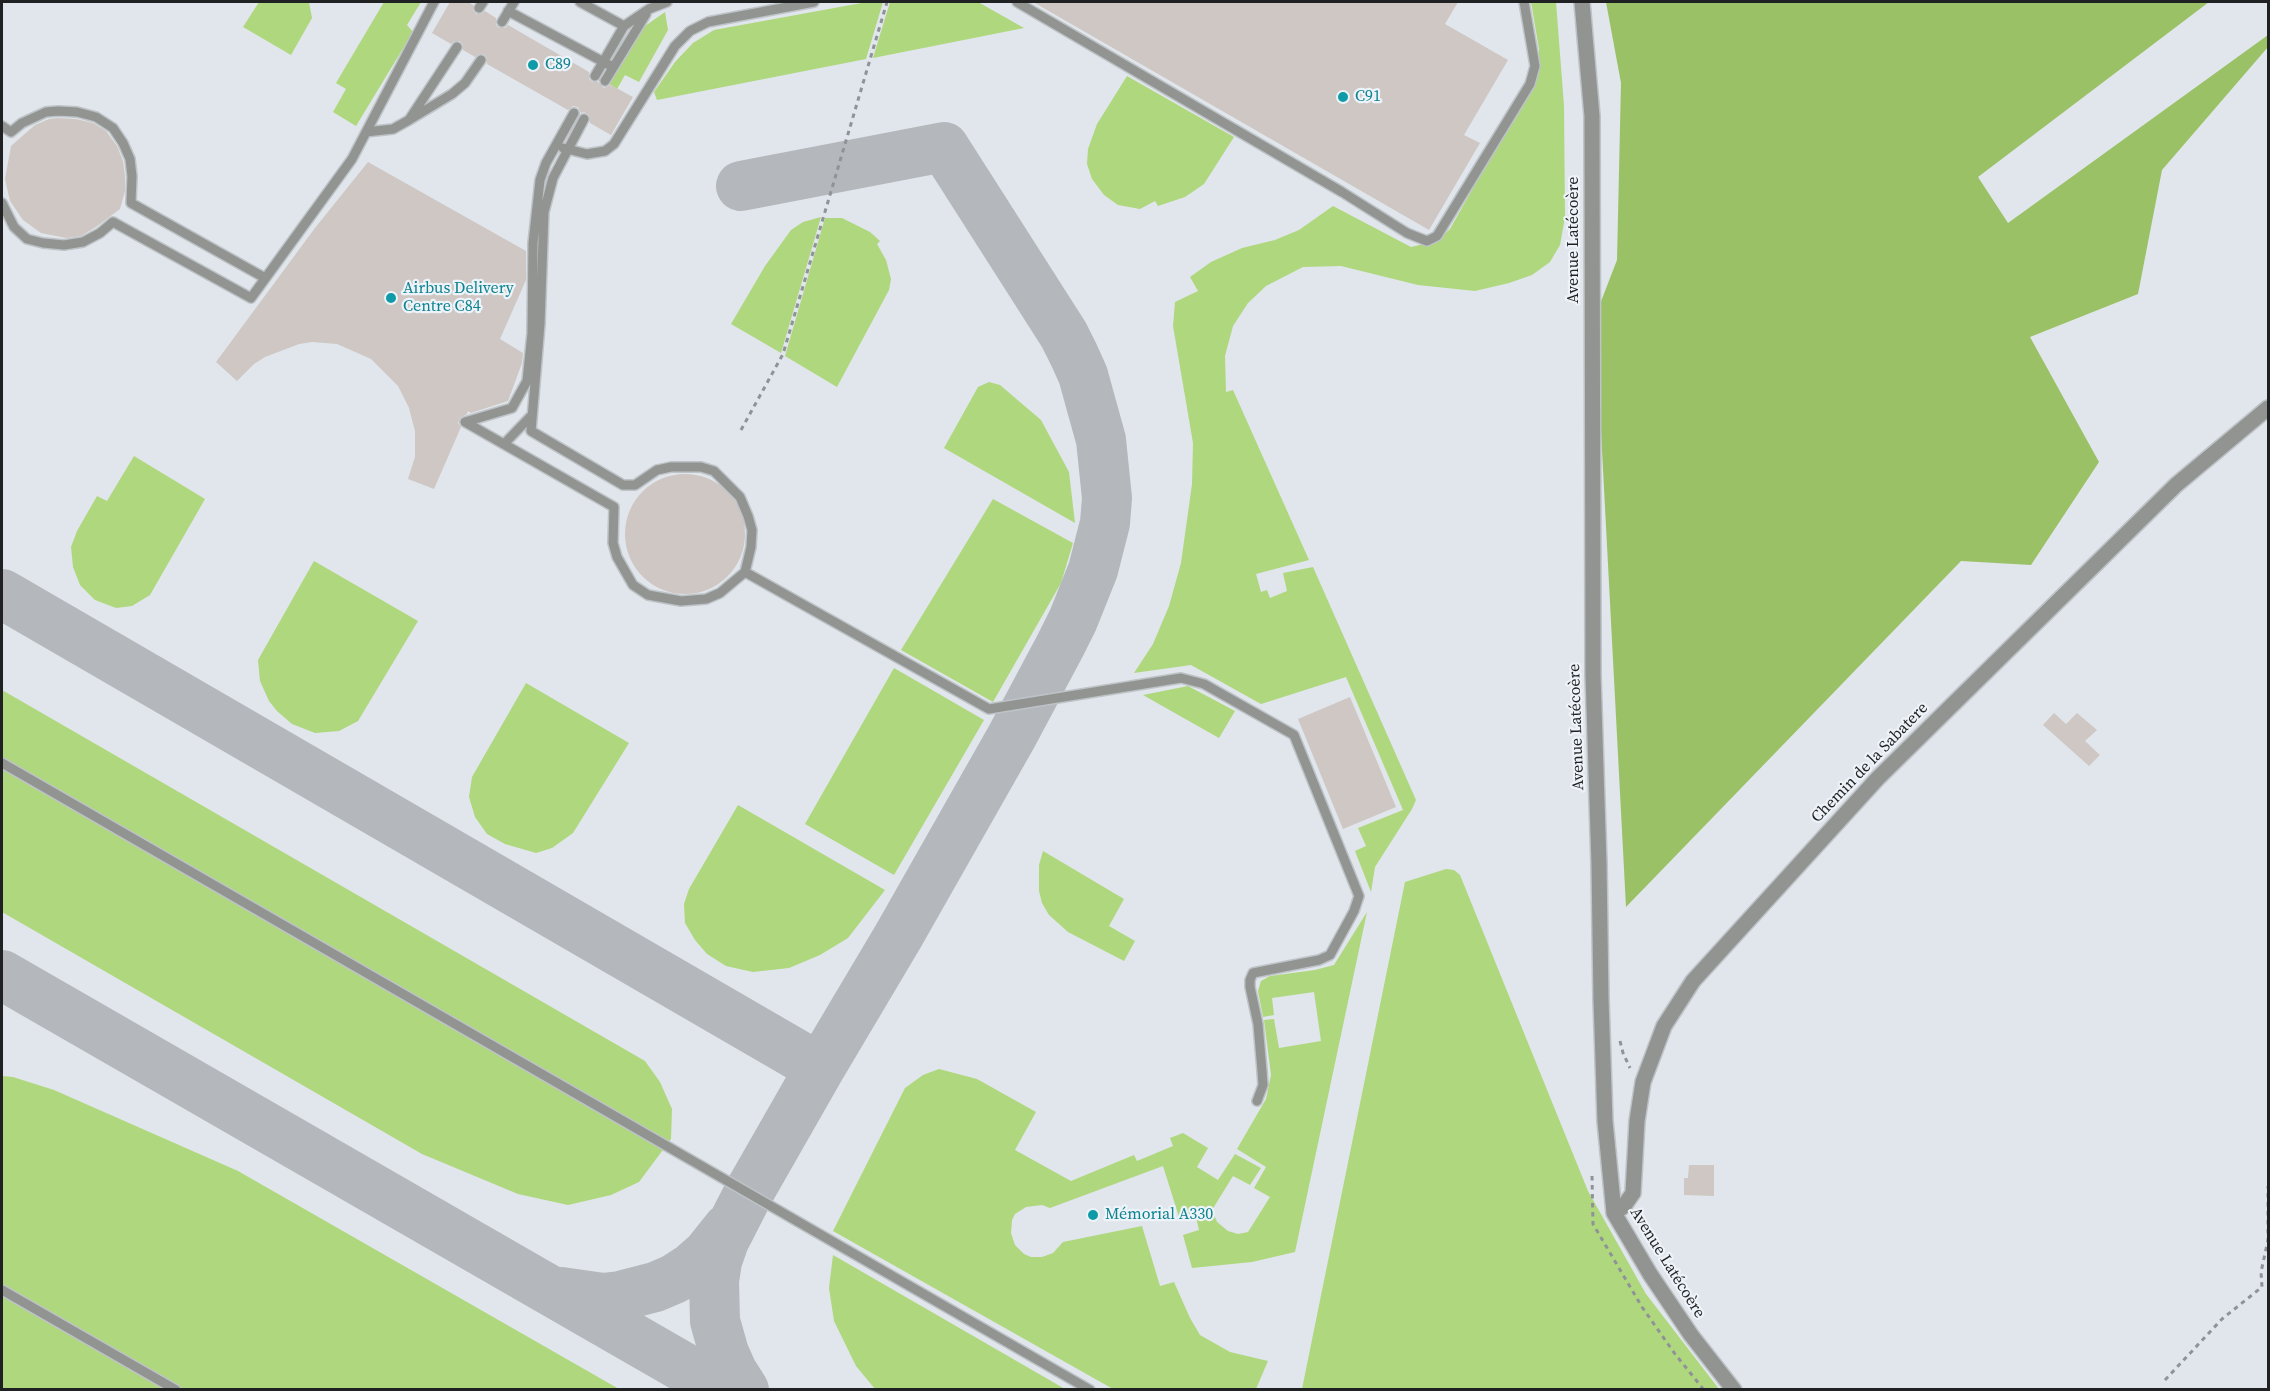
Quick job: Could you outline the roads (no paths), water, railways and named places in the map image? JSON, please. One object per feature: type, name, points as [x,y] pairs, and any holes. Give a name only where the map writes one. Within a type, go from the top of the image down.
[{"type":"street","name":"Avenue Latécoère","points":[[1582,2],[1592,116],[1593,675],[1601,999],[1605,1121],[1614,1213],[1650,1274],[1691,1335],[1734,1389]]},
{"type":"street","name":"Chemin de la Sabatere","points":[[1614,1213],[1624,1206],[1633,1193],[1637,1121],[1642,1082],[1664,1026],[1693,981],[1887,769],[2176,485],[2268,408]]},
{"type":"lane","points":[[2,203],[14,227],[27,239],[64,245],[83,242],[100,233],[113,222],[251,298],[352,159],[434,2]]},
{"type":"lane","points":[[502,22],[514,2]]},
{"type":"lane","points":[[580,2],[624,26]]},
{"type":"lane","points":[[595,76],[624,26],[649,9],[667,2]]},
{"type":"lane","points":[[556,145],[566,150],[587,154],[605,151],[614,144],[675,45],[690,31],[708,22],[814,2]]},
{"type":"lane","points":[[1017,2],[1332,186],[1407,233],[1427,241],[1437,236],[1530,84],[1535,66],[1524,2]]},
{"type":"lane","points":[[605,81],[649,9]]},
{"type":"lane","points":[[508,11],[613,67]]},
{"type":"lane","points":[[409,120],[457,47]]},
{"type":"lane","points":[[366,132],[393,129],[452,94],[465,83],[481,60]]},
{"type":"lane","points":[[2,126],[11,132],[22,123],[46,112],[77,112],[96,117],[113,128],[130,159],[131,203],[265,278]]},
{"type":"lane","points":[[574,113],[546,163],[540,180],[535,215],[532,333],[527,381],[512,408],[465,422],[614,507],[613,543],[617,557],[633,585],[648,595],[681,601],[706,599],[720,593],[745,572],[751,547],[752,530],[740,497],[714,471],[701,467],[671,467],[657,470],[635,485],[623,485],[531,431],[540,324],[544,212],[553,178],[584,119]]},
{"type":"lane","points":[[504,444],[531,416]]},
{"type":"lane","points":[[745,572],[989,709],[1181,678],[1204,684],[1294,735],[1359,896],[1354,911],[1330,955],[1319,960],[1253,973],[1250,987],[1263,1071],[1263,1084],[1257,1101]]},
{"type":"lane","points":[[2,763],[1090,1389]]},
{"type":"lane","points":[[2,1290],[176,1389]]},
{"type":"place","name":"C89","points":[[533,65]]},
{"type":"place","name":"C91","points":[[1343,97]]},
{"type":"place","name":"Airbus Delivery Centre C84","points":[[391,298]]},
{"type":"place","name":"Mémorial A330","points":[[1093,1215]]}]
